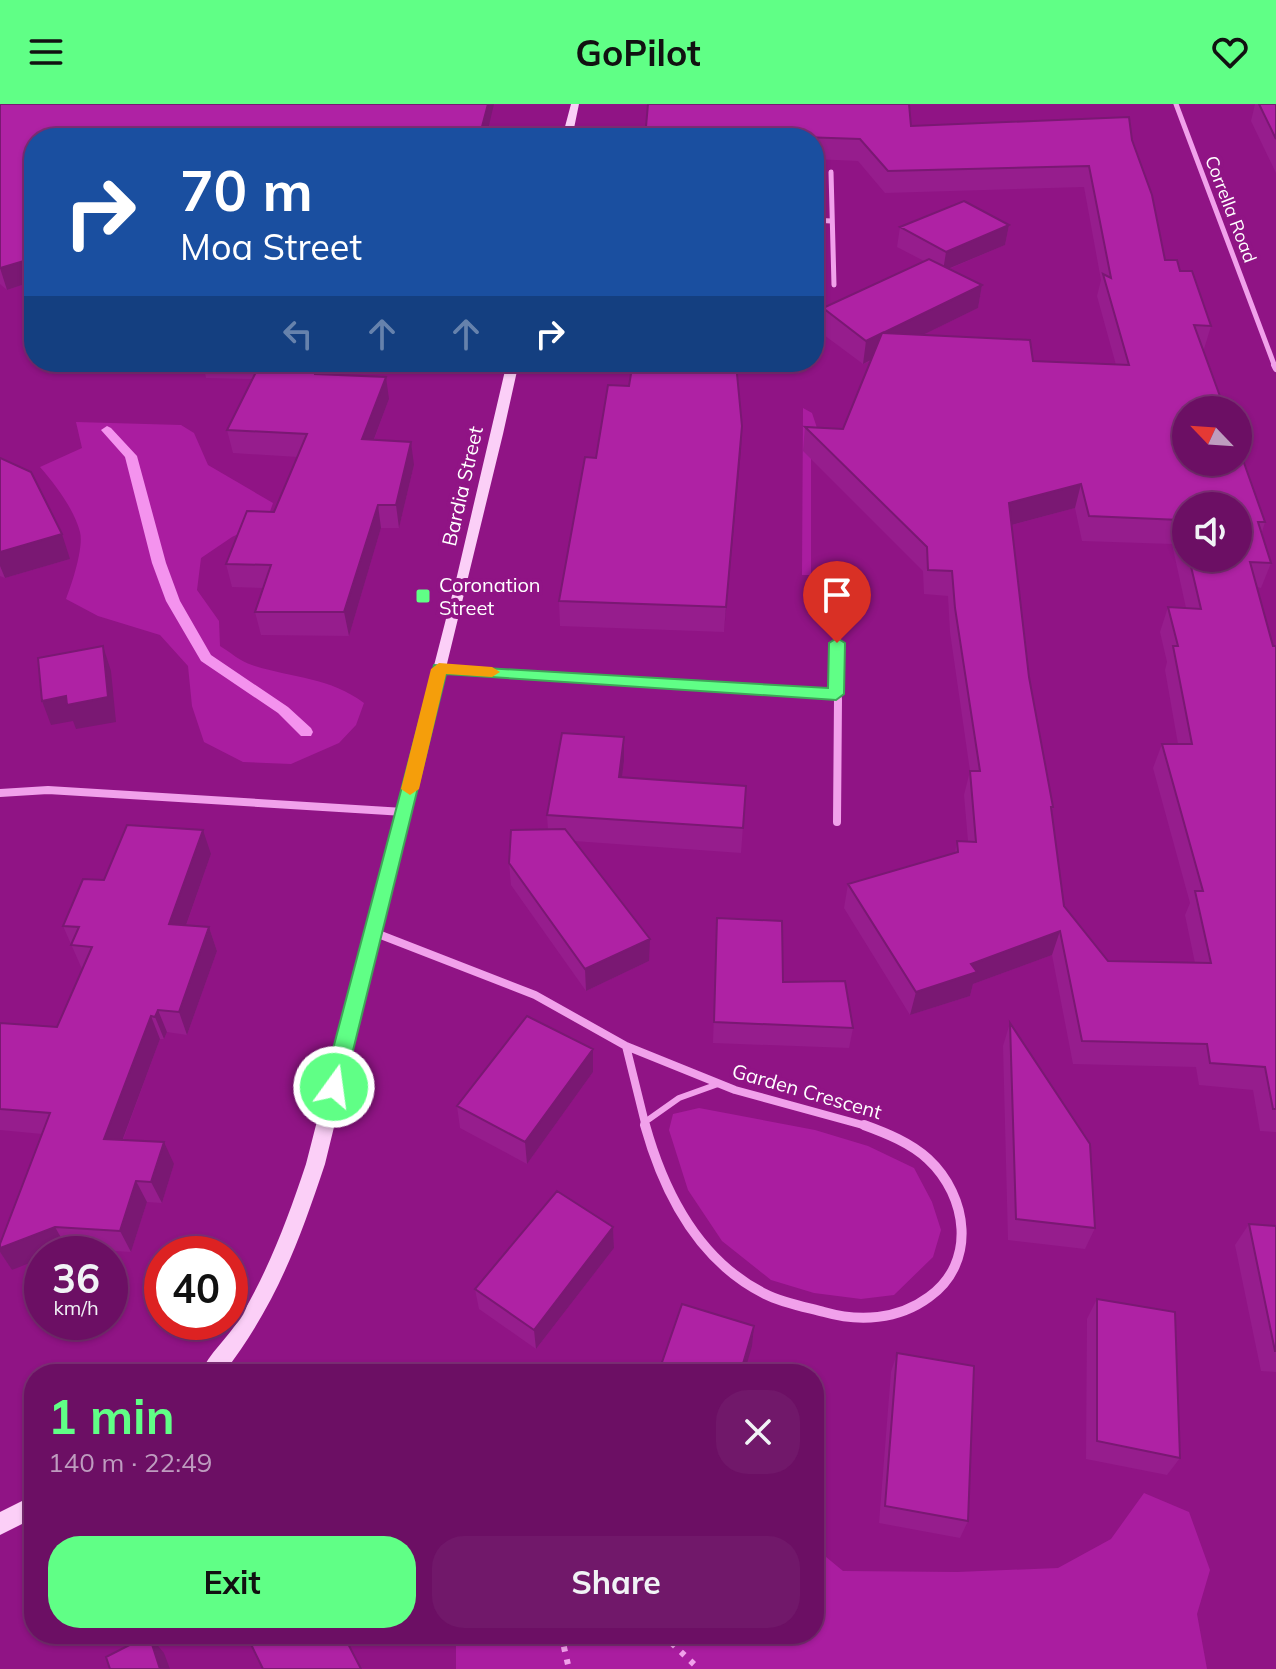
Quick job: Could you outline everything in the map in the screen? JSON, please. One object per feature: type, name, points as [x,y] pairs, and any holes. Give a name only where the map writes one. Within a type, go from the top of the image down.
[{"type":"street","points":[[569,128],[575,104]]},
{"type":"street","name":"Corrella Road","points":[[1176,104],[1276,369]]},
{"type":"street","points":[[831,172],[834,285]]},
{"type":"street","points":[[824,221],[831,221]]},
{"type":"street","name":"Bardia Street","points":[[219,1364],[230,1352],[271,1285],[310,1180],[404,812],[511,372]]},
{"type":"street","points":[[837,822],[838,586]]},
{"type":"street","points":[[439,669],[836,694]]},
{"type":"street","points":[[0,793],[48,790],[404,812]]},
{"type":"street","name":"Garden Crescent","points":[[372,932],[540,996],[591,1022],[626,1046],[718,1084],[853,1119],[891,1135],[924,1155],[945,1179],[960,1207],[964,1233],[960,1261],[947,1282],[923,1302],[871,1319],[803,1307],[763,1293],[694,1234],[673,1200],[645,1122],[626,1046]]},
{"type":"street","points":[[0,1524],[24,1511]]},
{"type":"lane","points":[[645,1122],[662,1105],[718,1084]]},
{"type":"path","points":[[563,1644],[569,1669]]},
{"type":"path","points":[[673,1644],[699,1669]]},
{"type":"shaded area","points":[[803,408],[812,413],[819,434],[811,442],[811,575],[802,575]]},
{"type":"shaded area","points":[[76,422],[181,425],[194,433],[208,465],[273,503],[267,520],[232,537],[201,558],[197,590],[219,621],[220,646],[236,657],[252,665],[338,688],[364,703],[356,725],[339,743],[291,764],[243,762],[204,742],[192,706],[188,666],[160,635],[98,616],[66,599],[79,556],[80,532],[69,506],[40,467],[82,448]]},
{"type":"shaded area","points":[[699,1108],[815,1130],[868,1146],[914,1168],[932,1202],[941,1230],[933,1257],[894,1295],[861,1299],[814,1293],[771,1280],[722,1241],[688,1190],[669,1130],[673,1114]]},
{"type":"shaded area","points":[[1144,1493],[1189,1512],[1210,1570],[1197,1614],[1207,1669],[456,1669],[456,1644],[824,1644],[824,1555],[843,1571],[957,1572],[1058,1568],[1111,1539]]},
{"type":"building","points":[[0,104],[488,104],[482,128],[24,128],[24,261],[0,268]]},
{"type":"building","points":[[648,104],[909,104],[911,126],[1129,117],[1132,140],[1152,195],[1165,260],[1177,260],[1180,271],[1192,271],[1211,326],[1194,325],[1220,396],[1172,396],[1172,476],[1249,476],[1265,522],[1258,522],[1271,563],[1252,562],[1252,492],[1172,492],[1172,520],[1089,516],[1081,484],[1009,503],[1029,677],[1053,807],[1064,906],[1108,961],[1211,963],[1195,891],[1203,891],[1162,744],[1192,744],[1173,646],[1178,646],[1168,607],[1201,609],[1192,572],[1252,572],[1252,569],[1273,646],[1276,646],[1276,1109],[1273,1109],[1265,1067],[1210,1063],[1207,1044],[1082,1041],[1060,931],[971,964],[977,972],[916,992],[848,884],[958,852],[957,841],[976,842],[970,771],[980,771],[952,571],[928,570],[927,547],[805,427],[843,429],[882,333],[866,341],[824,308],[929,259],[982,285],[883,333],[1030,340],[1033,361],[1129,365],[1103,274],[1111,278],[1089,166],[888,171],[860,139],[824,138],[824,128],[646,128]]},
{"type":"building","points":[[1259,104],[1276,104],[1276,139]]},
{"type":"building","points":[[964,201],[1009,225],[946,252],[900,227]]},
{"type":"building","points":[[256,372],[386,377],[362,439],[411,442],[396,505],[378,505],[344,612],[255,612],[271,565],[226,564],[247,511],[274,512],[307,434],[227,430]]},
{"type":"building","points":[[631,372],[737,372],[742,426],[726,607],[559,601],[585,457],[596,458],[608,385],[629,386]]},
{"type":"building","points":[[0,458],[31,472],[62,534],[0,552]]},
{"type":"building","points":[[103,646],[108,697],[67,705],[66,696],[42,701],[38,658]]},
{"type":"building","points":[[562,733],[624,737],[619,777],[746,786],[743,828],[547,815]]},
{"type":"building","points":[[127,825],[203,830],[169,924],[209,927],[179,1012],[158,1010],[155,1017],[151,1016],[104,1139],[164,1142],[151,1182],[136,1181],[120,1231],[55,1227],[24,1236],[24,1239],[0,1248],[50,1113],[0,1109],[0,1023],[57,1027],[92,947],[71,945],[79,927],[63,926],[83,879],[104,880]]},
{"type":"building","points":[[565,829],[650,939],[585,969],[509,863],[511,830]]},
{"type":"building","points":[[717,918],[782,921],[783,982],[845,981],[853,1028],[714,1022]]},
{"type":"building","points":[[527,1016],[593,1049],[525,1142],[457,1106]]},
{"type":"building","points":[[1010,1023],[1090,1144],[1095,1228],[1016,1219]]},
{"type":"building","points":[[557,1191],[613,1227],[534,1330],[475,1289]]},
{"type":"building","points":[[1249,1224],[1276,1226],[1276,1351],[1275,1351]]},
{"type":"building","points":[[1097,1299],[1175,1312],[1180,1458],[1097,1441]]},
{"type":"building","points":[[682,1304],[754,1326],[743,1364],[661,1364]]},
{"type":"building","points":[[897,1353],[974,1366],[968,1521],[885,1506]]},
{"type":"building","points":[[131,1644],[152,1644],[160,1669],[110,1669],[106,1657]]},
{"type":"building","points":[[251,1644],[348,1644],[361,1669],[263,1669]]},
{"type":"waterway","points":[[107,430],[131,456],[159,563],[173,601],[206,658],[283,710],[306,732]]},
{"type":"slow traffic","points":[[410,789],[439,669],[492,672]]},
{"type":"place","name":"Coronation Street","points":[[423,596]]},
{"type":"route","points":[[334,1087],[439,669],[836,694],[837,643]]}]
